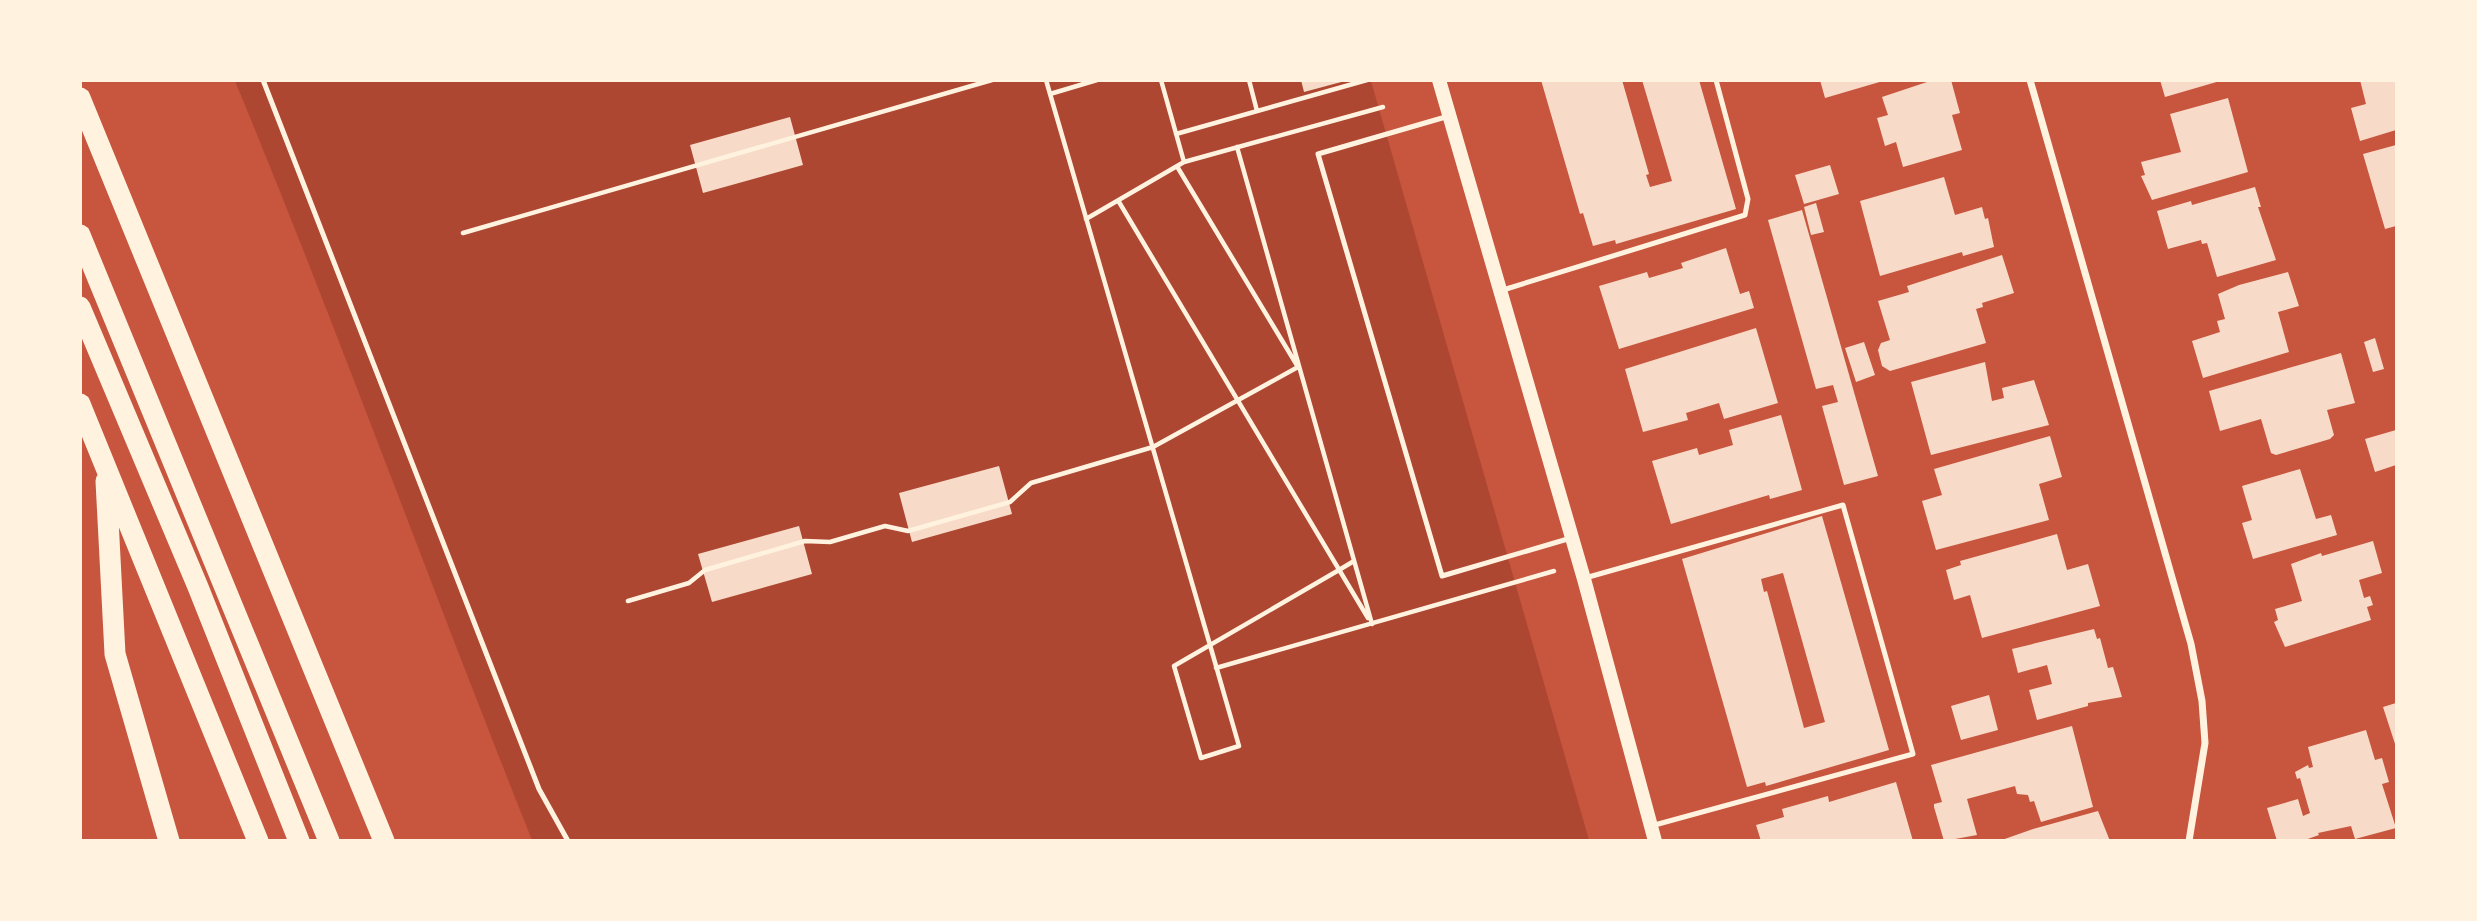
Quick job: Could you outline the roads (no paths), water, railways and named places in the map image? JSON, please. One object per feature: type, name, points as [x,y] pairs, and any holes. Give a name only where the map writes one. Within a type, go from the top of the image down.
[{"type":"highway","points":[[80,98],[384,841]]},
{"type":"highway","points":[[80,235],[329,841]]},
{"type":"highway","points":[[80,307],[198,587],[299,841]]},
{"type":"highway","points":[[80,404],[258,841]]},
{"type":"highway","points":[[105,465],[116,654],[169,841]]},
{"type":"main road","points":[[1439,80],[1584,579],[1655,841]]},
{"type":"street","points":[[2030,80],[2191,644],[2202,701],[2205,743],[2189,841]]},
{"type":"lane","points":[[263,80],[539,789],[568,841]]},
{"type":"lane","points":[[1500,291],[1745,215],[1748,199],[1716,80]]},
{"type":"lane","points":[[1449,116],[1318,154],[1442,576],[1572,538]]},
{"type":"lane","points":[[1584,579],[1843,505],[1913,754],[1651,826]]}]
